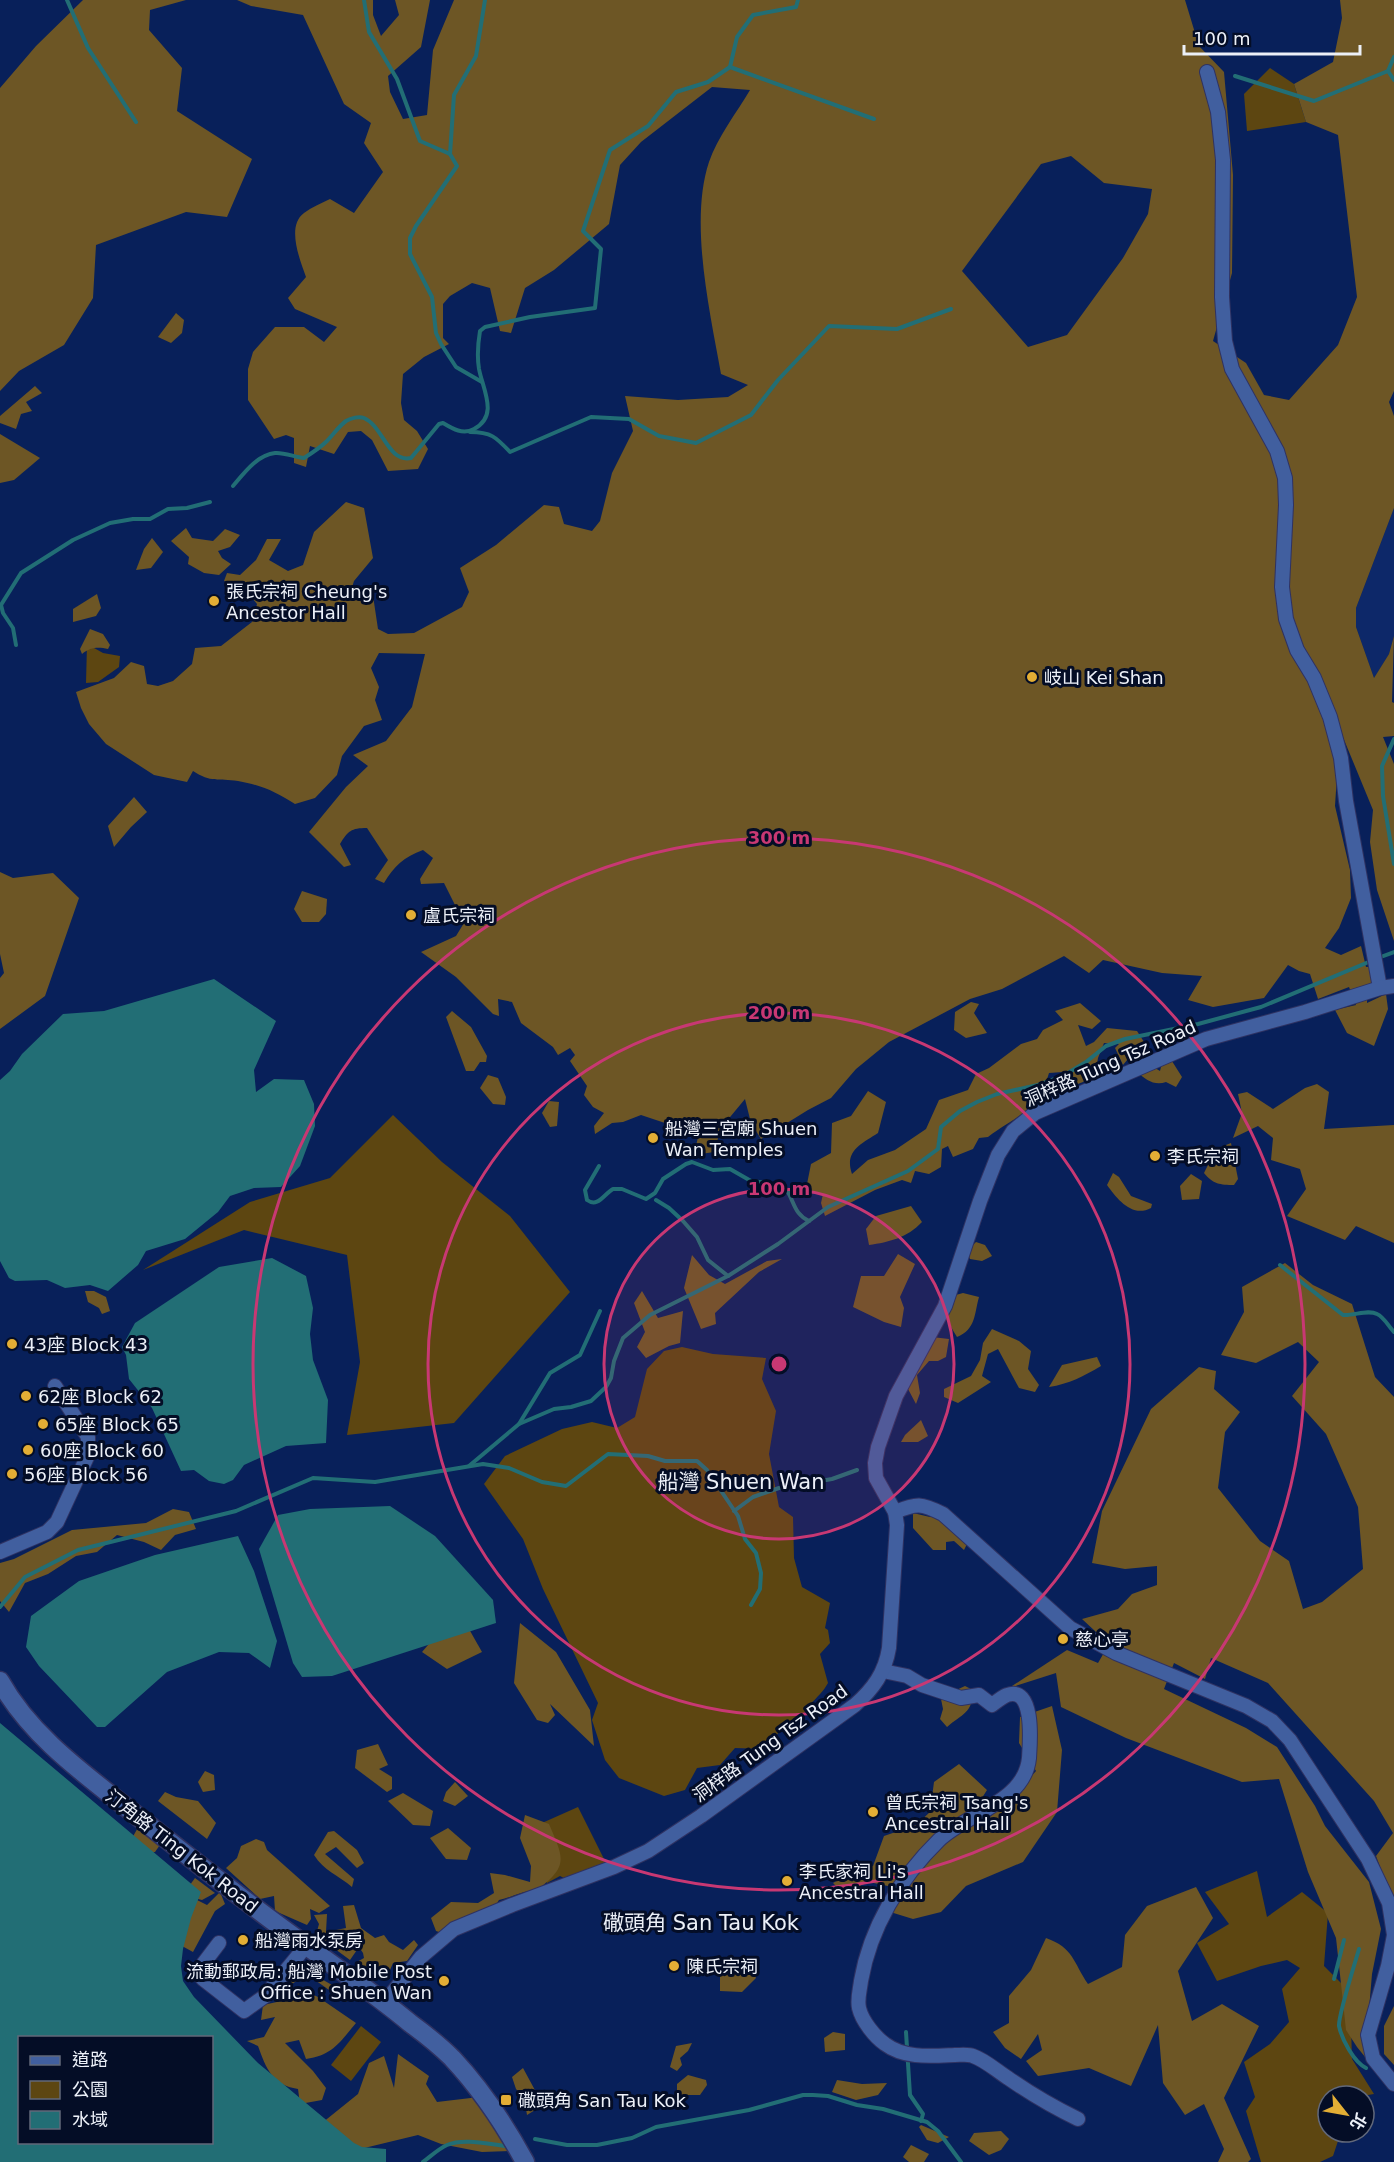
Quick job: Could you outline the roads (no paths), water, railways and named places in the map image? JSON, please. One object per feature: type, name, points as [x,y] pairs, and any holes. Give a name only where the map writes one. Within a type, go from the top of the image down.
[{"type":"main road","name":"汀角路 Ting Kok Road","points":[[0,1681],[38,1733],[85,1775],[233,1892],[385,2002],[452,2058],[480,2092],[525,2162]]},
{"type":"street","points":[[1207,72],[1218,112],[1223,160],[1222,297],[1225,341],[1232,369],[1277,451],[1285,478],[1282,587],[1286,619],[1297,650],[1314,678],[1330,717],[1341,758],[1346,801],[1387,987]]},
{"type":"street","name":"洞梓路 Tung Tsz Road","points":[[385,2002],[421,1957],[454,1929],[614,1867],[648,1851],[702,1816],[855,1705],[871,1690],[883,1671],[889,1648],[897,1525],[895,1512],[876,1478],[875,1463],[878,1447],[896,1396],[945,1306],[980,1201],[998,1155],[1013,1131],[1035,1113],[1206,1039],[1387,987]]},
{"type":"street","points":[[0,1552],[47,1532],[57,1522],[88,1455],[88,1437],[56,1386]]},
{"type":"street","points":[[895,1512],[914,1504],[943,1514],[1070,1628],[1116,1653],[1246,1706],[1272,1721],[1290,1740],[1368,1859],[1389,1903],[1394,1935],[1388,1966],[1368,2035],[1373,2058],[1394,2084]]},
{"type":"street","points":[[883,1671],[907,1676],[961,1698],[979,1695],[992,1705],[1009,1694],[1018,1695],[1025,1702],[1030,1717],[1029,1761],[1025,1776],[1016,1787],[996,1803],[940,1839],[914,1867],[872,1938],[862,1977],[859,2009],[876,2036],[886,2045],[910,2054],[972,2055],[1048,2105],[1078,2119]]},
{"type":"street","points":[[219,1943],[198,1973],[203,1980],[244,2011],[265,1995],[306,1946]]},
{"type":"water","points":[[214,979],[276,1021],[254,1070],[256,1092],[274,1079],[304,1080],[314,1104],[315,1126],[300,1166],[281,1187],[254,1188],[230,1196],[218,1212],[185,1239],[146,1251],[138,1265],[108,1291],[90,1285],[65,1288],[47,1280],[15,1281],[9,1278],[0,1261],[0,1080],[10,1071],[22,1054],[63,1014],[104,1011]]},
{"type":"water","points":[[272,1258],[306,1276],[313,1308],[310,1334],[313,1360],[328,1400],[326,1443],[286,1446],[244,1465],[233,1480],[224,1484],[209,1481],[194,1470],[181,1471],[152,1408],[129,1379],[126,1355],[122,1347],[135,1323],[219,1267]]},
{"type":"water","points":[[390,1506],[435,1536],[493,1600],[496,1623],[332,1676],[302,1677],[293,1663],[259,1549],[278,1515],[310,1509]]},
{"type":"water","points":[[238,1536],[254,1571],[277,1641],[270,1668],[249,1653],[219,1652],[167,1672],[105,1727],[97,1727],[39,1666],[26,1647],[31,1616],[79,1581],[155,1555]]},
{"type":"water","points":[[0,1723],[201,1892],[183,1949],[181,1966],[183,1981],[194,1997],[258,2063],[354,2143],[362,2147],[386,2149],[386,2162],[0,2162]]},
{"type":"waterway","points":[[67,0],[88,48],[136,122]]},
{"type":"waterway","points":[[364,0],[369,32],[397,79],[420,141],[450,154]]},
{"type":"waterway","points":[[482,382],[456,367],[441,344],[436,333],[432,297],[410,254],[410,238],[457,166],[450,154],[454,95],[476,56],[485,0]]},
{"type":"waterway","points":[[233,486],[251,465],[262,457],[282,453],[304,458],[324,444],[343,423],[357,417],[371,422],[391,450],[403,458],[411,458],[439,424],[443,423],[462,431],[470,431],[482,424],[488,410],[478,364],[480,331],[485,327],[530,317],[595,308],[601,249],[583,231],[610,150],[648,126],[676,92],[708,82],[730,67],[737,37],[753,15],[796,7],[798,0]]},
{"type":"waterway","points":[[1394,57],[1388,71],[1394,80]]},
{"type":"waterway","points":[[730,67],[874,119]]},
{"type":"waterway","points":[[1235,76],[1314,101],[1388,71]]},
{"type":"waterway","points":[[470,432],[493,436],[510,452],[591,417],[629,419],[659,436],[696,443],[751,415],[778,380],[829,326],[897,329],[951,309]]},
{"type":"waterway","points":[[16,645],[13,628],[3,613],[1,605],[21,573],[73,540],[110,523],[150,519],[168,509],[187,508],[210,502]]},
{"type":"waterway","points":[[1394,739],[1382,766],[1383,796],[1394,864]]},
{"type":"waterway","points":[[1378,958],[1394,952]]},
{"type":"waterway","points":[[519,1424],[554,1409],[591,1401],[606,1387],[611,1378],[614,1361],[623,1338],[650,1315],[728,1276],[778,1244],[828,1207],[908,1171],[938,1149],[941,1127],[960,1111],[997,1094],[1038,1085],[1063,1076],[1106,1046],[1125,1039],[1198,1024],[1261,1007],[1371,961]]},
{"type":"waterway","points":[[599,1166],[585,1190],[587,1200],[591,1202],[598,1201],[613,1189],[622,1189],[646,1199],[655,1193],[663,1179],[692,1162],[713,1170],[730,1169],[751,1181],[768,1183],[788,1192],[798,1212],[809,1221]]},
{"type":"waterway","points":[[656,1200],[683,1221],[697,1237],[708,1260],[728,1276]]},
{"type":"waterway","points":[[1280,1265],[1343,1315],[1365,1312],[1377,1314],[1394,1332]]},
{"type":"waterway","points":[[469,1466],[519,1424],[550,1373],[580,1355],[600,1311]]},
{"type":"waterway","points":[[0,1607],[25,1577],[78,1550],[236,1511],[313,1478],[375,1482],[483,1464],[509,1468],[542,1482],[566,1486],[608,1454],[648,1456],[665,1461],[697,1461],[707,1470],[738,1516],[745,1539],[756,1553],[761,1573],[760,1589],[751,1605]]},
{"type":"waterway","points":[[734,1511],[753,1497],[779,1488],[832,1479],[857,1470]]},
{"type":"waterway","points":[[1334,1979],[1344,1940]]},
{"type":"waterway","points":[[1359,1949],[1339,2026],[1349,2050],[1366,2068]]},
{"type":"waterway","points":[[906,2032],[910,2095],[923,2114],[921,2121]]},
{"type":"waterway","points":[[535,2139],[567,2145],[597,2145],[632,2138],[656,2127],[749,2110],[803,2095],[813,2095],[828,2096],[857,2105],[883,2109],[927,2122],[938,2131],[961,2162]]},
{"type":"waterway","points":[[423,2162],[440,2149],[454,2143],[476,2142],[505,2146]]},
{"type":"place","name":"張氏宗祠 Cheung's Ancestor Hall","points":[[214,601]]},
{"type":"place","name":"岐山 Kei Shan","points":[[1032,677]]},
{"type":"place","name":"盧氏宗祠","points":[[411,915]]},
{"type":"place","name":"船灣三宮廟 Shuen Wan Temples","points":[[653,1138]]},
{"type":"place","name":"李氏宗祠","points":[[1155,1156]]},
{"type":"place","name":"43座 Block 43","points":[[12,1344]]},
{"type":"place","name":"62座 Block 62","points":[[26,1396]]},
{"type":"place","name":"65座 Block 65","points":[[43,1424]]},
{"type":"place","name":"60座 Block 60","points":[[28,1450]]},
{"type":"place","name":"56座 Block 56","points":[[12,1474]]},
{"type":"place","name":"慈心亭","points":[[1063,1639]]},
{"type":"place","name":"曾氏宗祠 Tsang's Ancestral Hall","points":[[873,1812]]},
{"type":"place","name":"李氏家祠 Li's Ancestral Hall","points":[[787,1881]]},
{"type":"place","name":"船灣雨水泵房","points":[[243,1940]]},
{"type":"place","name":"陳氏宗祠","points":[[674,1966]]},
{"type":"place","name":"流動郵政局: 船灣 Mobile Post Office : Shuen Wan","points":[[444,1981]]},
{"type":"place","name":"䃟頭角 San Tau Kok","points":[[506,2100]]},
{"type":"district","name":"船灣 Shuen Wan","points":[[741,1482]]},
{"type":"district","name":"䃟頭角 San Tau Kok","points":[[701,1923]]}]
